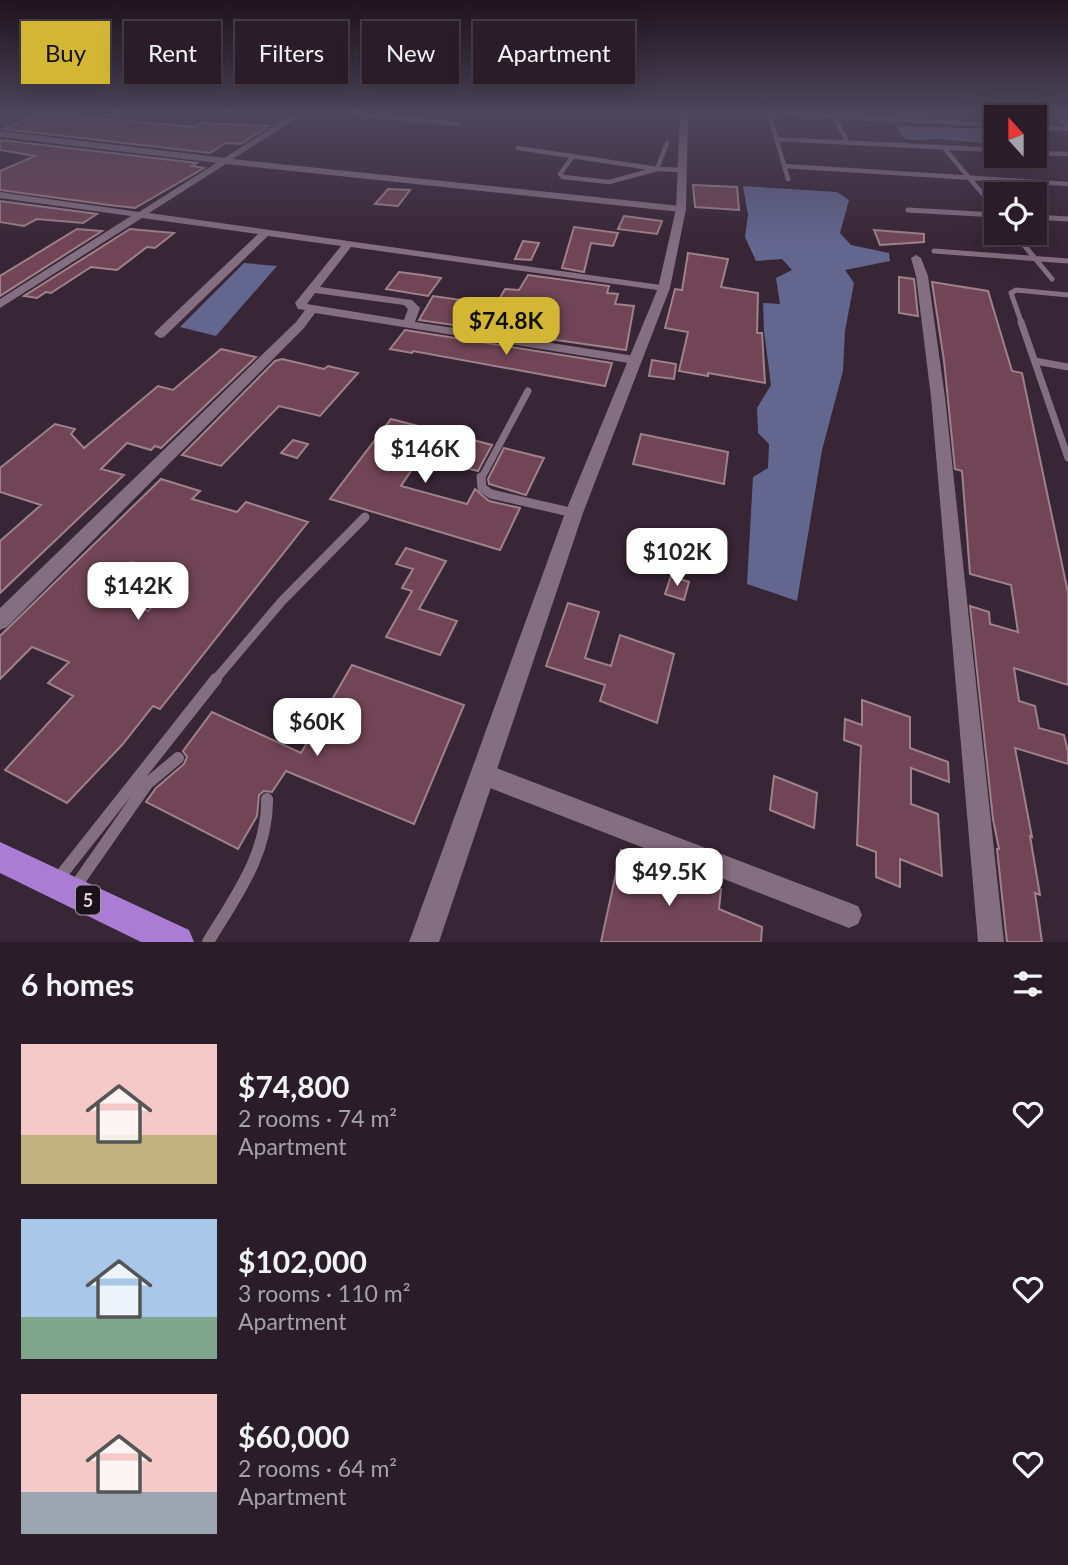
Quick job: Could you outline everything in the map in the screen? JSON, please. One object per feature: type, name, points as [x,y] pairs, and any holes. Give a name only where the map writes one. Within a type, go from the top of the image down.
[{"type":"highway","name":"5","points":[[0,857],[177,942]]},
{"type":"street","points":[[192,157],[681,209]]},
{"type":"street","points":[[0,304],[232,157]]},
{"type":"street","points":[[424,942],[574,513],[664,288],[681,209],[682,157]]},
{"type":"street","points":[[0,195],[664,288]]},
{"type":"street","points":[[160,334],[267,231]]},
{"type":"street","points":[[348,244],[301,303],[312,309],[635,360]]},
{"type":"street","points":[[925,254],[922,276],[938,397],[990,942]]},
{"type":"street","points":[[312,289],[408,302],[414,308],[408,325]]},
{"type":"street","points":[[0,621],[300,325],[312,309]]},
{"type":"street","points":[[483,774],[849,915]]},
{"type":"lane","points":[[572,157],[560,174],[563,177],[609,182],[657,169]]},
{"type":"lane","points":[[579,157],[657,169],[682,170]]},
{"type":"lane","points":[[657,169],[662,157]]},
{"type":"lane","points":[[781,157],[788,179]]},
{"type":"lane","points":[[951,157],[984,197]]},
{"type":"lane","points":[[784,166],[1068,184]]},
{"type":"lane","points":[[908,210],[984,213]]},
{"type":"lane","points":[[1047,218],[1068,219]]},
{"type":"lane","points":[[1024,245],[1052,279]]},
{"type":"lane","points":[[925,254],[1068,261]]},
{"type":"lane","points":[[1068,295],[1011,291],[1068,458]]},
{"type":"lane","points":[[1035,361],[1068,367]]},
{"type":"lane","points":[[528,391],[481,475],[482,488],[491,494],[574,513]]},
{"type":"lane","points":[[1057,420],[1068,431]]},
{"type":"lane","points":[[63,888],[208,689],[323,556],[365,517]]},
{"type":"lane","points":[[63,888],[147,784],[178,758]]},
{"type":"lane","points":[[208,942],[263,844],[270,818],[267,799]]},
{"type":"water","points":[[743,186],[837,192],[849,200],[840,233],[851,245],[889,253],[890,261],[845,270],[854,283],[845,331],[843,371],[822,450],[797,601],[747,584],[753,477],[768,468],[769,444],[758,433],[757,408],[771,385],[763,303],[780,304],[776,278],[792,270],[782,259],[756,261],[745,237],[748,215]]},
{"type":"water","points":[[244,263],[277,266],[216,336],[180,327]]},
{"type":"building","points":[[33,157],[145,157],[197,163],[192,166],[204,168],[135,208],[0,190],[0,171]]},
{"type":"building","points":[[693,185],[737,187],[739,210],[695,207]]},
{"type":"building","points":[[388,189],[410,190],[398,206],[375,204]]},
{"type":"building","points":[[0,201],[97,214],[83,223],[37,219],[24,226],[0,222]]},
{"type":"building","points":[[624,216],[662,221],[657,234],[618,229]]},
{"type":"building","points":[[574,227],[618,233],[613,246],[591,243],[584,272],[562,268]]},
{"type":"building","points":[[77,229],[102,231],[0,296],[0,276]]},
{"type":"building","points":[[130,229],[174,233],[155,248],[147,247],[117,270],[91,267],[51,293],[46,292],[37,298],[24,296]]},
{"type":"building","points":[[874,230],[924,234],[924,242],[880,245]]},
{"type":"building","points":[[523,241],[539,243],[531,260],[515,259]]},
{"type":"building","points":[[688,253],[728,259],[721,287],[758,293],[757,333],[762,333],[765,383],[679,371],[688,332],[665,328],[675,289],[682,290]]},
{"type":"building","points":[[399,272],[441,278],[428,296],[386,289]]},
{"type":"building","points":[[528,275],[609,286],[607,293],[618,294],[615,304],[634,306],[626,350],[419,320],[433,296],[496,305],[505,289],[519,290]]},
{"type":"building","points":[[899,277],[914,279],[918,316],[899,313]]},
{"type":"building","points":[[932,282],[988,291],[1012,371],[1022,373],[1068,593],[1068,685],[1014,668],[1019,701],[1035,706],[1039,728],[1064,735],[1068,752],[1068,764],[1015,748],[1032,837],[1030,836],[1040,895],[1035,893],[1042,942],[1007,942],[999,849],[993,819],[970,606],[989,612],[990,624],[1018,632],[1011,585],[970,574],[962,471],[955,469],[944,361]]},
{"type":"building","points":[[405,330],[612,363],[605,386],[390,349]]},
{"type":"building","points":[[221,349],[256,357],[161,448],[155,446],[151,450],[127,443],[101,469],[124,475],[0,593],[0,541],[41,505],[0,492],[0,468],[55,424],[75,429],[71,434],[84,448],[158,386],[173,390]]},
{"type":"building","points":[[282,359],[324,369],[328,366],[358,373],[320,416],[279,406],[221,466],[182,455],[275,361]]},
{"type":"building","points":[[652,360],[676,364],[674,379],[649,376]]},
{"type":"building","points":[[391,419],[492,445],[478,471],[421,456],[401,486],[467,504],[475,489],[489,501],[520,508],[500,550],[330,499]]},
{"type":"building","points":[[641,434],[728,452],[724,484],[633,464]]},
{"type":"building","points":[[293,440],[308,444],[297,458],[281,453]]},
{"type":"building","points":[[504,448],[544,458],[526,495],[489,484],[488,479]]},
{"type":"building","points":[[161,479],[200,491],[192,499],[237,512],[246,502],[308,522],[160,709],[153,706],[122,745],[67,803],[5,770],[73,696],[48,683],[69,662],[32,647],[0,679],[0,636]],"holes":[[[132,562],[178,578],[148,611],[105,591]]]},
{"type":"building","points":[[406,548],[446,561],[419,609],[457,621],[440,655],[386,637],[412,591],[402,588],[413,569],[396,564]]},
{"type":"building","points":[[671,576],[689,582],[684,600],[665,594]]},
{"type":"building","points":[[568,603],[599,612],[585,658],[611,666],[620,635],[674,654],[657,723],[600,701],[605,685],[546,666]]},
{"type":"building","points":[[352,665],[464,705],[414,824],[286,771],[272,792],[264,791],[259,795],[257,816],[238,849],[146,802],[156,788],[184,764],[187,757],[183,751],[212,712],[301,753]]},
{"type":"building","points":[[862,700],[910,717],[910,748],[948,762],[949,782],[911,768],[911,804],[938,814],[942,876],[900,859],[900,887],[876,877],[876,852],[857,845],[861,746],[844,740],[845,719],[862,725]]},
{"type":"building","points":[[774,776],[817,793],[814,828],[770,810]]},
{"type":"building","points":[[621,850],[721,889],[719,909],[762,927],[761,942],[601,942]]}]
